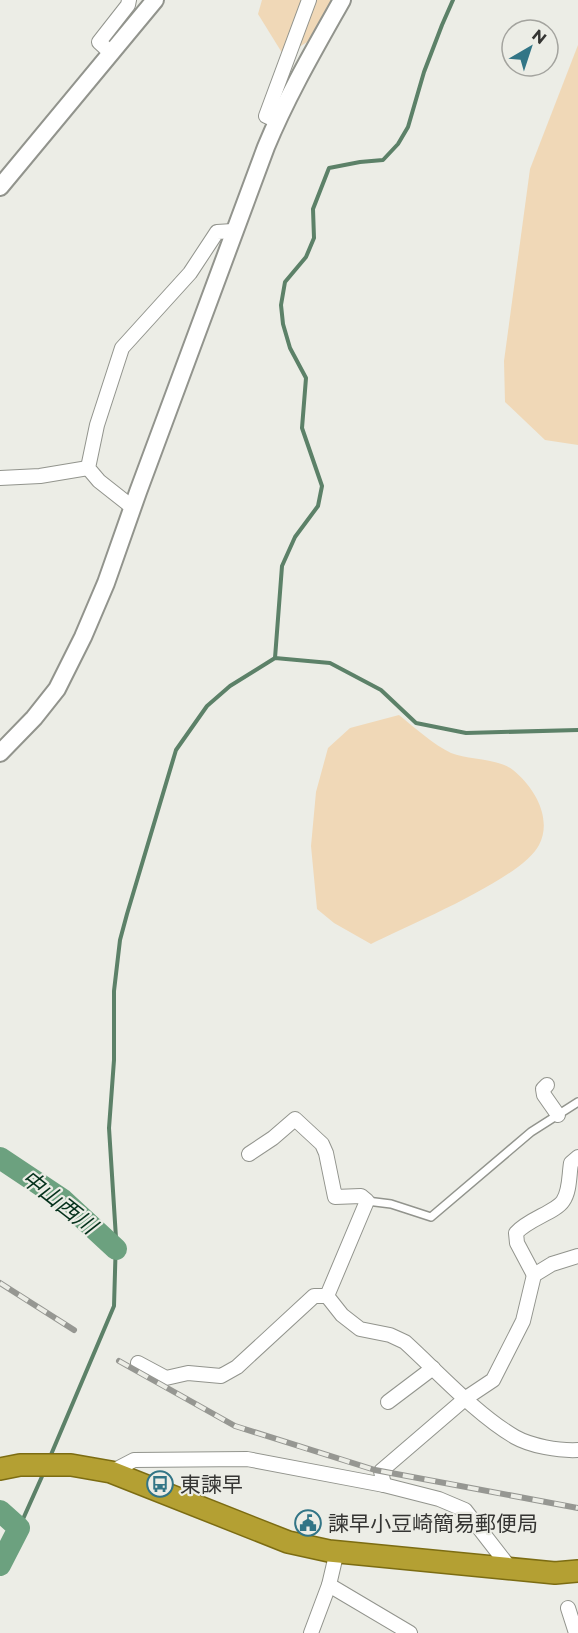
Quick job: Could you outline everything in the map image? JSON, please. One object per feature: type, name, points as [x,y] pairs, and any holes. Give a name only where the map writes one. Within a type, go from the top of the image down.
[{"type":"highway","points":[[10,1467],[70,1465],[111,1472],[288,1542],[337,1551],[555,1573],[578,1571]]},
{"type":"street","points":[[111,52],[99,42],[128,5],[129,0]]},
{"type":"street","points":[[0,187],[155,0]]},
{"type":"street","points":[[277,121],[266,116],[309,0]]},
{"type":"street","points":[[0,753],[34,718],[57,689],[83,637],[106,583],[233,231],[277,121],[342,0]]},
{"type":"street","points":[[132,507],[99,482],[88,468],[97,425],[122,348],[190,273],[217,232],[233,231]]},
{"type":"street","points":[[0,478],[40,476],[88,468]]},
{"type":"street","points":[[547,1085],[543,1089],[544,1095],[558,1115]]},
{"type":"street","points":[[249,1154],[295,1119],[322,1144],[335,1197],[361,1196],[367,1201],[327,1296]]},
{"type":"street","points":[[384,1485],[381,1471],[466,1398],[493,1380],[523,1322],[534,1275],[517,1243],[516,1233],[522,1225],[562,1203],[571,1163],[578,1157]]},
{"type":"street","points":[[534,1275],[552,1264],[578,1256]]},
{"type":"street","points":[[138,1363],[166,1378],[188,1373],[221,1376],[237,1367],[314,1296],[327,1296]]},
{"type":"street","points":[[327,1296],[342,1315],[360,1329],[390,1335],[405,1342],[495,1424],[517,1438],[561,1451],[578,1450]]},
{"type":"street","points":[[388,1402],[433,1368]]},
{"type":"street","points":[[111,1472],[134,1460],[247,1459],[384,1485],[439,1499],[465,1510],[510,1568]]},
{"type":"street","points":[[311,1633],[329,1585],[337,1551]]},
{"type":"street","points":[[329,1585],[410,1633]]},
{"type":"street","points":[[568,1608],[576,1633]]},
{"type":"lane","points":[[367,1201],[391,1204],[431,1217],[531,1132],[578,1102]]},
{"type":"shaded area","points":[[262,0],[347,0],[324,32],[284,56],[258,14]]},
{"type":"shaded area","points":[[578,45],[578,445],[545,440],[505,402],[504,361],[530,169]]},
{"type":"shaded area","points":[[399,715],[431,741],[451,753],[499,763],[513,770],[528,785],[539,804],[544,824],[543,835],[529,858],[511,872],[462,900],[371,944],[334,923],[317,909],[311,846],[316,792],[328,748],[350,728]]},
{"type":"waterway","points":[[275,658],[282,566],[295,537],[318,506],[322,486],[302,428],[306,378],[290,348],[283,324],[281,305],[285,282],[306,257],[314,238],[313,209],[329,168],[383,160],[398,144],[408,127],[424,72],[453,0]]},
{"type":"waterway","points":[[50,1457],[114,1306],[116,1238],[109,1128],[114,1060],[114,991],[120,940],[176,750],[207,706],[230,686],[275,658],[330,663],[381,690],[416,723],[466,733],[578,730]]},
{"type":"waterway","name":"中山西川","points":[[0,1158],[63,1200],[116,1249]]},
{"type":"waterway","points":[[19,1528],[44,1472]]},
{"type":"waterway","name":"中山西川","points":[[0,1511],[19,1528],[0,1565]]},
{"type":"railway","points":[[0,1283],[74,1330]]},
{"type":"railway","points":[[119,1361],[235,1426],[375,1470],[578,1508]]},
{"type":"place","name":"東諫早","points":[[160,1484]]},
{"type":"place","name":"諫早小豆崎簡易郵便局","points":[[308,1523]]}]
